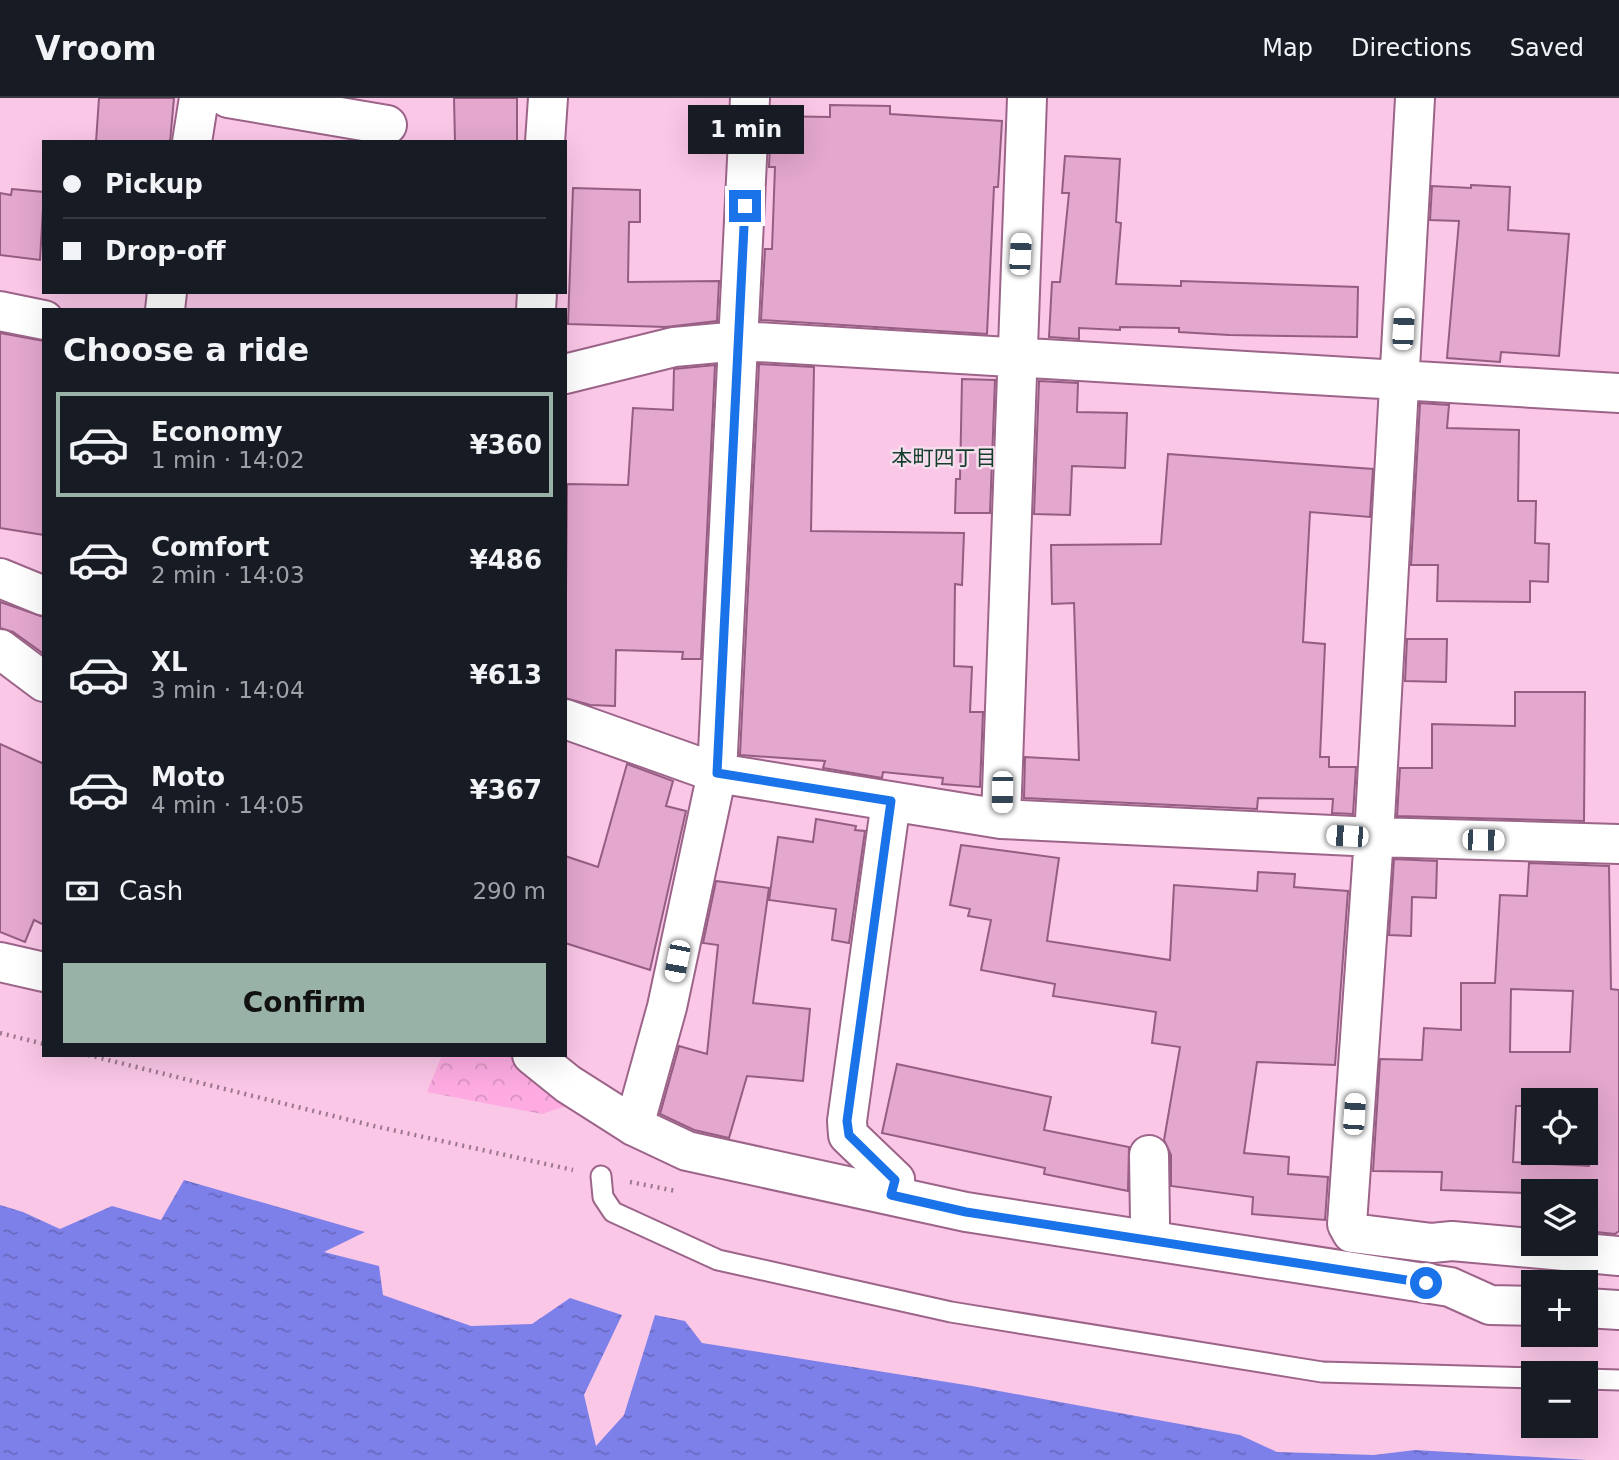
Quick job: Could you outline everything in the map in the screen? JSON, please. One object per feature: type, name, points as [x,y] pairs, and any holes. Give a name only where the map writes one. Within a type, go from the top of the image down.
[{"type":"street","points":[[192,140],[199,98]]},
{"type":"street","points":[[228,98],[387,125]]},
{"type":"street","points":[[545,140],[548,98]]},
{"type":"street","points":[[634,1126],[667,1007],[717,773],[750,98]]},
{"type":"street","points":[[1001,820],[1027,98]]},
{"type":"street","points":[[1415,98],[1374,837],[1347,1224],[1352,1233],[1432,1243],[1452,1241],[1619,1256]]},
{"type":"street","points":[[0,311],[42,320]]},
{"type":"street","points":[[567,374],[674,347],[740,341],[1619,393]]},
{"type":"street","points":[[0,578],[42,595]]},
{"type":"street","points":[[0,649],[42,680]]},
{"type":"street","points":[[567,720],[717,773],[1001,820],[1374,837],[1619,844]]},
{"type":"street","points":[[891,801],[847,1121],[849,1135],[895,1180],[891,1195]]},
{"type":"street","points":[[0,962],[42,972]]},
{"type":"street","points":[[534,1057],[568,1084],[634,1126],[687,1151],[966,1212],[1450,1287],[1490,1305],[1521,1306]]},
{"type":"street","points":[[1147,1240],[1150,1223],[1149,1155]]},
{"type":"street","points":[[1598,1309],[1619,1310]]},
{"type":"lane","points":[[601,1176],[603,1197],[613,1212],[718,1261],[912,1303],[1322,1372],[1521,1378]]},
{"type":"lane","points":[[1598,1379],[1619,1380]]},
{"type":"path","points":[[0,1034],[42,1044]]},
{"type":"green space","points":[[441,1057],[511,1057],[575,1103],[542,1114],[427,1092]]},
{"type":"water","points":[[184,1180],[365,1232],[324,1252],[379,1266],[383,1295],[471,1326],[532,1324],[570,1298],[622,1315],[584,1395],[596,1446],[624,1415],[655,1315],[685,1321],[702,1343],[972,1386],[1240,1435],[1277,1452],[1374,1455],[1415,1450],[1587,1460],[0,1460],[0,1205],[60,1229],[112,1206],[161,1220]]},
{"type":"building","points":[[99,98],[174,98],[170,140],[96,140]]},
{"type":"building","points":[[454,98],[517,98],[517,140],[455,140]]},
{"type":"building","points":[[830,105],[890,106],[890,114],[1002,121],[998,187],[994,187],[987,334],[761,320],[765,249],[772,249],[775,167],[769,167],[771,116],[830,117]]},
{"type":"building","points":[[1065,156],[1120,159],[1116,222],[1121,223],[1116,284],[1181,286],[1181,281],[1358,287],[1357,337],[1229,335],[1179,332],[1179,328],[1120,327],[1120,330],[1079,328],[1079,339],[1049,337],[1052,282],[1060,282],[1069,193],[1062,193]]},
{"type":"building","points":[[1471,185],[1510,187],[1508,230],[1569,234],[1559,356],[1501,352],[1500,362],[1447,358],[1459,221],[1430,220],[1432,186],[1471,188]]},
{"type":"building","points":[[573,188],[640,190],[640,222],[629,222],[628,282],[719,281],[717,321],[666,327],[568,324]]},
{"type":"building","points":[[12,189],[42,192],[40,260],[0,255],[0,193],[11,195]]},
{"type":"building","points":[[0,333],[42,341],[42,535],[0,528]]},
{"type":"building","points":[[759,364],[814,367],[811,531],[964,533],[962,585],[955,584],[954,666],[972,667],[970,712],[983,712],[980,787],[942,784],[943,778],[883,772],[882,778],[823,768],[825,761],[740,755]]},
{"type":"building","points":[[715,365],[701,659],[682,659],[683,652],[616,650],[615,706],[590,705],[567,699],[567,484],[628,485],[633,408],[673,410],[674,369]]},
{"type":"building","points":[[962,379],[995,380],[990,513],[955,513],[956,479],[960,479]]},
{"type":"building","points":[[1039,381],[1078,383],[1077,412],[1127,413],[1125,468],[1072,466],[1070,515],[1034,514]]},
{"type":"building","points":[[1420,403],[1449,405],[1447,428],[1519,430],[1518,501],[1536,501],[1535,543],[1549,544],[1548,582],[1530,581],[1530,602],[1437,601],[1438,565],[1411,565]]},
{"type":"building","points":[[1168,454],[1373,469],[1370,517],[1310,512],[1303,642],[1325,644],[1320,757],[1329,757],[1329,767],[1356,767],[1353,814],[1332,813],[1333,799],[1258,798],[1257,809],[1024,798],[1025,757],[1079,760],[1074,603],[1052,604],[1051,545],[1161,544]]},
{"type":"building","points":[[0,602],[42,616],[42,653],[13,632],[0,628]]},
{"type":"building","points":[[1407,639],[1447,639],[1446,682],[1405,681]]},
{"type":"building","points":[[1515,692],[1585,692],[1584,821],[1397,816],[1400,768],[1432,768],[1432,724],[1515,726]]},
{"type":"building","points":[[0,744],[42,763],[42,924],[34,920],[25,942],[0,932]]},
{"type":"building","points":[[627,764],[673,781],[666,806],[686,811],[650,970],[567,944],[567,857],[598,867]]},
{"type":"building","points":[[816,819],[856,826],[855,830],[865,831],[849,943],[832,940],[836,909],[769,900],[778,837],[813,842]]},
{"type":"building","points":[[961,845],[1059,858],[1047,941],[1170,960],[1174,885],[1257,891],[1258,872],[1295,874],[1294,887],[1348,891],[1335,1065],[1257,1062],[1244,1153],[1289,1157],[1288,1174],[1328,1177],[1325,1220],[1252,1214],[1253,1197],[1171,1186],[1171,1155],[1164,1140],[1180,1047],[1152,1043],[1156,1012],[1053,996],[1055,984],[981,970],[991,920],[968,916],[970,909],[950,905]]},
{"type":"building","points":[[1394,859],[1437,861],[1436,898],[1412,897],[1411,936],[1389,935]]},
{"type":"building","points":[[1529,863],[1609,866],[1611,989],[1619,990],[1619,1231],[1615,1234],[1598,1232],[1598,1179],[1521,1179],[1521,1193],[1441,1190],[1442,1172],[1373,1171],[1380,1059],[1422,1060],[1424,1028],[1461,1030],[1461,983],[1495,983],[1500,895],[1527,896]],"holes":[[[1511,989],[1573,991],[1570,1052],[1510,1052]]]},
{"type":"building","points":[[716,881],[769,888],[753,1003],[810,1009],[803,1081],[747,1076],[729,1138],[694,1130],[660,1114],[679,1046],[707,1054],[718,945],[703,943]]},
{"type":"building","points":[[897,1064],[1051,1097],[1044,1130],[1129,1147],[1128,1191],[1044,1174],[1045,1168],[882,1133]]},
{"type":"district","name":"本町四丁目","points":[[944,458]]},
{"type":"route","points":[[745,206],[726,634],[717,773],[891,801],[847,1121],[849,1135],[895,1180],[891,1195],[966,1212],[1426,1283]]}]
